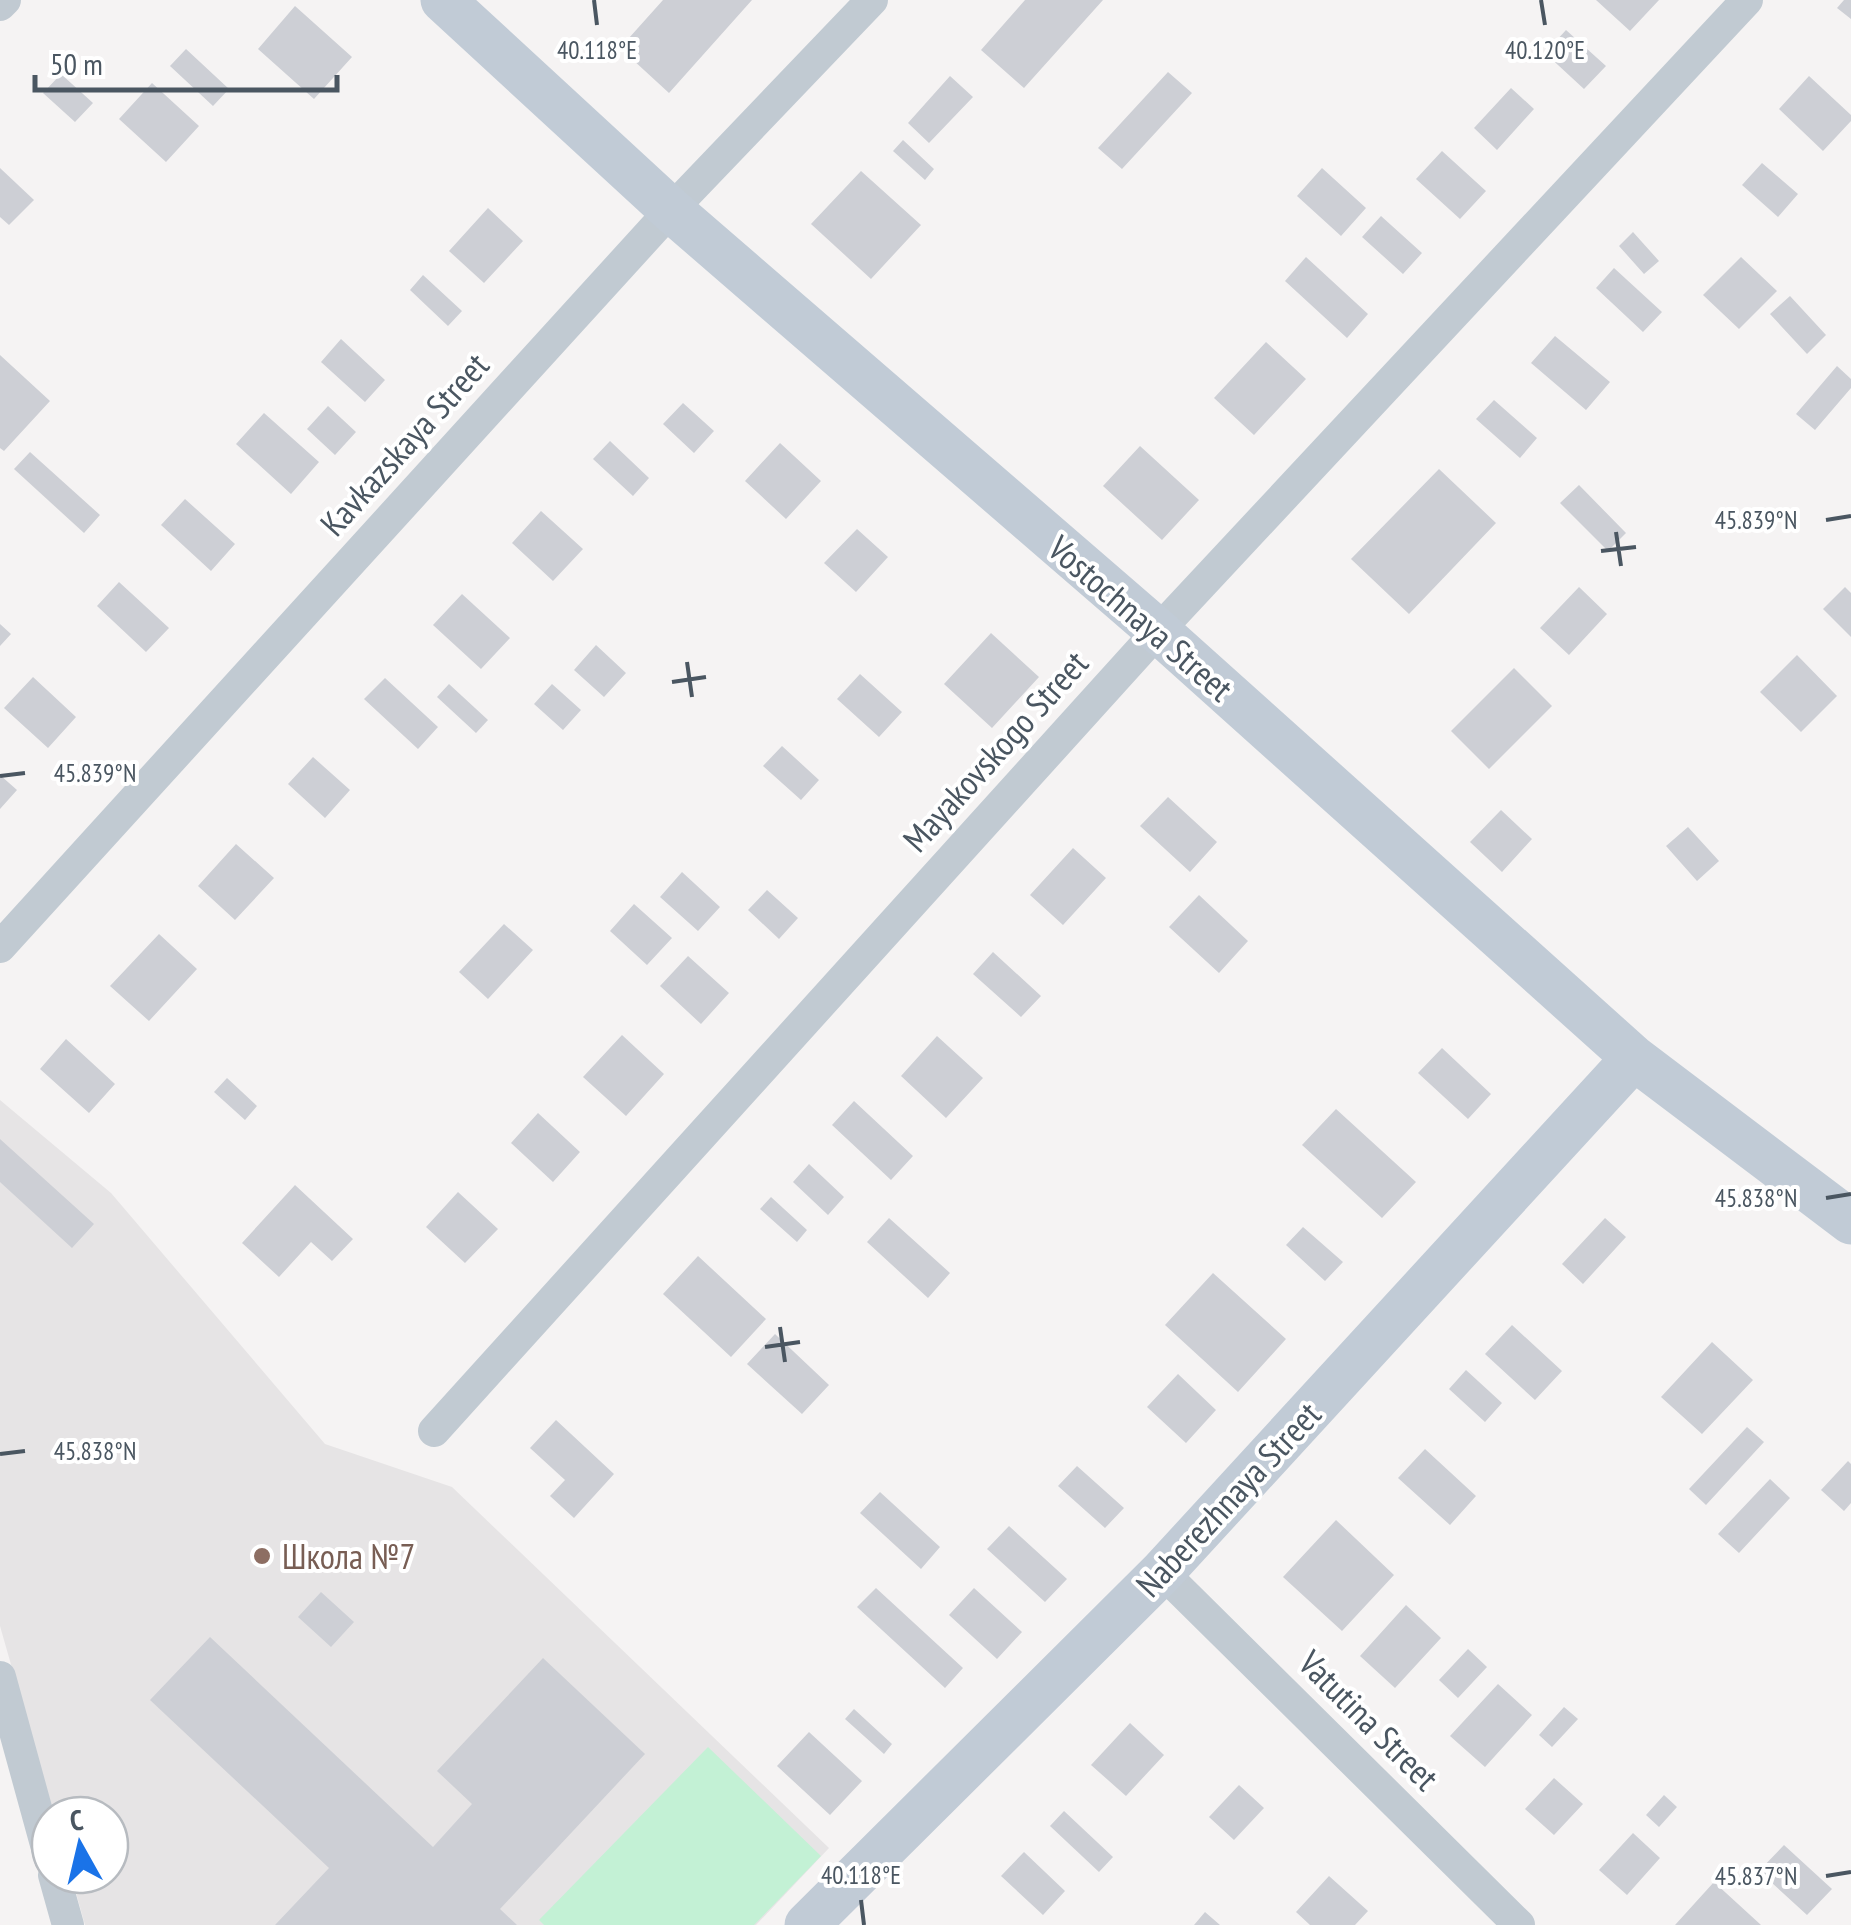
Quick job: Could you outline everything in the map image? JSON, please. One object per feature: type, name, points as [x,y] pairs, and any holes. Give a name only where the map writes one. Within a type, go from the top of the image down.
[{"type":"main road","name":"Vostochnaya Street","points":[[443,0],[670,210],[1158,631],[1634,1058],[1851,1222]]},
{"type":"main road","name":"Naberezhnaya Street","points":[[807,1925],[1162,1572],[1634,1058]]},
{"type":"street","name":"Kavkazskaya Street","points":[[0,947],[670,210],[872,0]]},
{"type":"street","name":"Mayakovskogo Street","points":[[434,1432],[1158,631],[1747,0]]},
{"type":"street","name":"Vatutina Street","points":[[1162,1572],[1519,1925]]},
{"type":"street","points":[[0,1677],[32,1795]]},
{"type":"street","points":[[60,1895],[68,1925]]},
{"type":"shaded area","name":"Школа №7","points":[[0,1100],[111,1193],[325,1444],[452,1487],[829,1848],[756,1925],[85,1925],[77,1895],[130,1895],[130,1795],[48,1795],[0,1626]]},
{"type":"green space","points":[[708,1747],[821,1856],[754,1925],[544,1925],[539,1920]]},
{"type":"building","points":[[663,0],[752,0],[669,93],[620,48]]},
{"type":"building","points":[[1025,0],[1103,0],[1024,88],[981,50]]},
{"type":"building","points":[[1596,0],[1659,0],[1630,31]]},
{"type":"building","points":[[1844,0],[1851,0],[1851,19],[1837,8]]},
{"type":"building","points":[[295,6],[352,57],[314,99],[258,49]]},
{"type":"building","points":[[1566,30],[1606,66],[1584,89],[1545,53]]},
{"type":"building","points":[[186,49],[229,89],[213,106],[170,66]]},
{"type":"building","points":[[1168,72],[1192,93],[1122,169],[1098,148]]},
{"type":"building","points":[[61,74],[93,103],[75,122],[43,93]]},
{"type":"building","points":[[950,76],[973,97],[929,143],[908,123]]},
{"type":"building","points":[[1809,76],[1851,115],[1851,121],[1823,151],[1779,109]]},
{"type":"building","points":[[152,83],[199,126],[166,162],[119,119]]},
{"type":"building","points":[[1511,88],[1534,109],[1497,150],[1474,128]]},
{"type":"building","points":[[903,140],[934,169],[925,180],[893,151]]},
{"type":"building","points":[[1442,151],[1486,191],[1460,219],[1416,179]]},
{"type":"building","points":[[1762,163],[1798,194],[1778,217],[1742,185]]},
{"type":"building","points":[[0,168],[34,200],[9,225],[0,217]]},
{"type":"building","points":[[1322,168],[1366,208],[1341,236],[1297,196]]},
{"type":"building","points":[[861,171],[921,225],[871,279],[811,224]]},
{"type":"building","points":[[488,208],[523,241],[484,283],[449,251]]},
{"type":"building","points":[[1381,216],[1422,253],[1403,274],[1362,237]]},
{"type":"building","points":[[1633,232],[1659,261],[1644,274],[1619,246]]},
{"type":"building","points":[[1306,257],[1368,314],[1347,338],[1285,281]]},
{"type":"building","points":[[1741,257],[1777,291],[1739,329],[1703,295]]},
{"type":"building","points":[[1614,268],[1662,312],[1643,332],[1596,288]]},
{"type":"building","points":[[423,275],[462,311],[448,326],[410,290]]},
{"type":"building","points":[[1790,296],[1826,335],[1807,354],[1770,314]]},
{"type":"building","points":[[1555,336],[1610,382],[1586,410],[1531,363]]},
{"type":"building","points":[[341,339],[385,380],[365,402],[321,362]]},
{"type":"building","points":[[1266,342],[1306,379],[1254,435],[1214,398]]},
{"type":"building","points":[[0,355],[50,401],[4,451],[0,448]]},
{"type":"building","points":[[1837,366],[1851,379],[1851,388],[1815,430],[1796,414]]},
{"type":"building","points":[[1494,400],[1537,438],[1520,458],[1476,419]]},
{"type":"building","points":[[683,403],[714,431],[694,453],[663,424]]},
{"type":"building","points":[[328,406],[356,432],[335,455],[307,429]]},
{"type":"building","points":[[264,413],[319,462],[291,494],[236,444]]},
{"type":"building","points":[[610,441],[649,478],[633,496],[593,459]]},
{"type":"building","points":[[780,443],[821,481],[786,519],[745,481]]},
{"type":"building","points":[[1140,446],[1199,500],[1162,540],[1103,486]]},
{"type":"building","points":[[30,452],[100,515],[84,533],[14,469]]},
{"type":"building","points":[[1439,469],[1496,523],[1409,614],[1351,559]]},
{"type":"building","points":[[1579,485],[1626,533],[1608,551],[1560,503]]},
{"type":"building","points":[[185,499],[235,544],[211,571],[161,525]]},
{"type":"building","points":[[541,511],[583,549],[553,581],[512,543]]},
{"type":"building","points":[[857,529],[888,557],[856,592],[824,563]]},
{"type":"building","points":[[119,582],[169,628],[146,652],[97,606]]},
{"type":"building","points":[[1579,587],[1607,614],[1569,655],[1540,628]]},
{"type":"building","points":[[1845,587],[1851,593],[1851,637],[1823,609]]},
{"type":"building","points":[[462,594],[510,638],[481,669],[433,625]]},
{"type":"building","points":[[0,624],[11,634],[0,646]]},
{"type":"building","points":[[991,633],[1039,677],[992,728],[944,684]]},
{"type":"building","points":[[596,645],[626,673],[604,697],[574,670]]},
{"type":"building","points":[[1797,655],[1837,696],[1801,732],[1760,692]]},
{"type":"building","points":[[1514,668],[1552,706],[1489,769],[1451,731]]},
{"type":"building","points":[[860,674],[902,712],[879,737],[837,699]]},
{"type":"building","points":[[33,677],[76,717],[48,748],[4,708]]},
{"type":"building","points":[[385,678],[438,727],[418,749],[364,699]]},
{"type":"building","points":[[449,684],[488,720],[476,733],[437,697]]},
{"type":"building","points":[[552,684],[581,710],[563,730],[534,704]]},
{"type":"building","points":[[782,746],[819,780],[801,800],[763,766]]},
{"type":"building","points":[[313,757],[350,790],[325,818],[288,784]]},
{"type":"building","points":[[0,775],[17,790],[0,809]]},
{"type":"building","points":[[1168,797],[1217,842],[1190,872],[1140,826]]},
{"type":"building","points":[[1501,810],[1532,839],[1502,872],[1470,842]]},
{"type":"building","points":[[1688,827],[1719,861],[1697,881],[1666,846]]},
{"type":"building","points":[[236,844],[274,878],[235,920],[198,886]]},
{"type":"building","points":[[1073,848],[1106,878],[1063,925],[1030,895]]},
{"type":"building","points":[[682,872],[720,907],[698,931],[660,897]]},
{"type":"building","points":[[767,890],[798,918],[779,939],[748,910]]},
{"type":"building","points":[[1199,895],[1248,941],[1219,973],[1169,927]]},
{"type":"building","points":[[634,904],[672,938],[647,965],[610,931]]},
{"type":"building","points":[[504,924],[533,950],[488,999],[459,972]]},
{"type":"building","points":[[159,934],[197,969],[149,1021],[110,986]]},
{"type":"building","points":[[993,952],[1041,996],[1021,1017],[973,974]]},
{"type":"building","points":[[688,956],[729,993],[701,1024],[660,986]]},
{"type":"building","points":[[622,1035],[664,1074],[626,1116],[583,1077]]},
{"type":"building","points":[[937,1036],[983,1078],[946,1118],[901,1076]]},
{"type":"building","points":[[66,1039],[115,1084],[89,1113],[40,1069]]},
{"type":"building","points":[[1442,1048],[1491,1094],[1468,1119],[1418,1073]]},
{"type":"building","points":[[227,1078],[257,1106],[245,1120],[214,1092]]},
{"type":"building","points":[[854,1101],[913,1156],[891,1180],[832,1125]]},
{"type":"building","points":[[1336,1109],[1416,1182],[1382,1218],[1302,1145]]},
{"type":"building","points":[[538,1113],[580,1152],[553,1182],[511,1143]]},
{"type":"building","points":[[0,1139],[94,1224],[72,1248],[0,1182]]},
{"type":"building","points":[[809,1164],[844,1197],[828,1215],[793,1182]]},
{"type":"building","points":[[295,1185],[353,1239],[332,1261],[311,1242],[279,1277],[242,1243]]},
{"type":"building","points":[[458,1192],[498,1229],[465,1263],[426,1227]]},
{"type":"building","points":[[771,1197],[807,1230],[797,1242],[760,1209]]},
{"type":"building","points":[[889,1218],[950,1273],[928,1298],[867,1242]]},
{"type":"building","points":[[1605,1218],[1626,1237],[1583,1284],[1562,1264]]},
{"type":"building","points":[[1303,1227],[1343,1262],[1325,1281],[1286,1245]]},
{"type":"building","points":[[698,1256],[766,1319],[731,1357],[663,1294]]},
{"type":"building","points":[[1213,1273],[1286,1339],[1238,1392],[1165,1325]]},
{"type":"building","points":[[1512,1325],[1562,1371],[1535,1400],[1485,1354]]},
{"type":"building","points":[[775,1334],[829,1385],[802,1414],[747,1364]]},
{"type":"building","points":[[1712,1342],[1753,1380],[1702,1434],[1661,1397]]},
{"type":"building","points":[[1466,1370],[1502,1403],[1485,1422],[1449,1389]]},
{"type":"building","points":[[1178,1374],[1216,1410],[1186,1443],[1147,1407]]},
{"type":"building","points":[[556,1420],[614,1474],[574,1518],[550,1496],[565,1480],[530,1448]]},
{"type":"building","points":[[1747,1427],[1764,1442],[1706,1505],[1689,1489]]},
{"type":"building","points":[[1425,1449],[1476,1496],[1450,1525],[1398,1478]]},
{"type":"building","points":[[1848,1461],[1851,1503],[1844,1511],[1821,1490]]},
{"type":"building","points":[[1077,1466],[1124,1508],[1105,1528],[1058,1486]]},
{"type":"building","points":[[1770,1479],[1790,1498],[1739,1553],[1718,1534]]},
{"type":"building","points":[[880,1492],[940,1547],[921,1569],[860,1513]]},
{"type":"building","points":[[1336,1520],[1394,1575],[1342,1631],[1283,1577]]},
{"type":"building","points":[[1009,1526],[1067,1579],[1045,1602],[987,1549]]},
{"type":"building","points":[[876,1588],[963,1668],[945,1688],[857,1607]]},
{"type":"building","points":[[974,1588],[1022,1632],[997,1659],[949,1615]]},
{"type":"building","points":[[321,1592],[354,1622],[331,1647],[298,1617]]},
{"type":"building","points":[[1406,1605],[1441,1638],[1395,1688],[1360,1656]]},
{"type":"building","points":[[210,1637],[433,1847],[472,1804],[437,1771],[543,1658],[645,1754],[500,1909],[517,1925],[275,1925],[329,1868],[150,1700]]},
{"type":"building","points":[[1468,1649],[1487,1667],[1458,1698],[1439,1680]]},
{"type":"building","points":[[1498,1684],[1532,1715],[1485,1767],[1450,1736]]},
{"type":"building","points":[[1564,1707],[1578,1719],[1552,1747],[1539,1735]]},
{"type":"building","points":[[854,1709],[892,1744],[884,1754],[845,1719]]},
{"type":"building","points":[[1130,1723],[1164,1755],[1126,1796],[1091,1765]]},
{"type":"building","points":[[809,1732],[862,1781],[830,1815],[777,1766]]},
{"type":"building","points":[[1554,1778],[1583,1804],[1554,1835],[1525,1809]]},
{"type":"building","points":[[1239,1785],[1264,1808],[1234,1840],[1209,1817]]},
{"type":"building","points":[[1664,1795],[1677,1807],[1659,1827],[1646,1815]]},
{"type":"building","points":[[1064,1811],[1113,1857],[1099,1872],[1050,1826]]},
{"type":"building","points":[[1633,1833],[1660,1858],[1627,1895],[1599,1870]]},
{"type":"building","points":[[1784,1845],[1832,1889],[1807,1915],[1759,1871]]},
{"type":"building","points":[[1024,1852],[1065,1891],[1043,1915],[1001,1876]]},
{"type":"building","points":[[1329,1876],[1368,1911],[1355,1925],[1310,1925],[1296,1912]]},
{"type":"building","points":[[1714,1882],[1761,1925],[1675,1925]]},
{"type":"building","points":[[1205,1912],[1220,1925],[1194,1925]]},
{"type":"place","name":"Школа №7","points":[[262,1556]]}]
